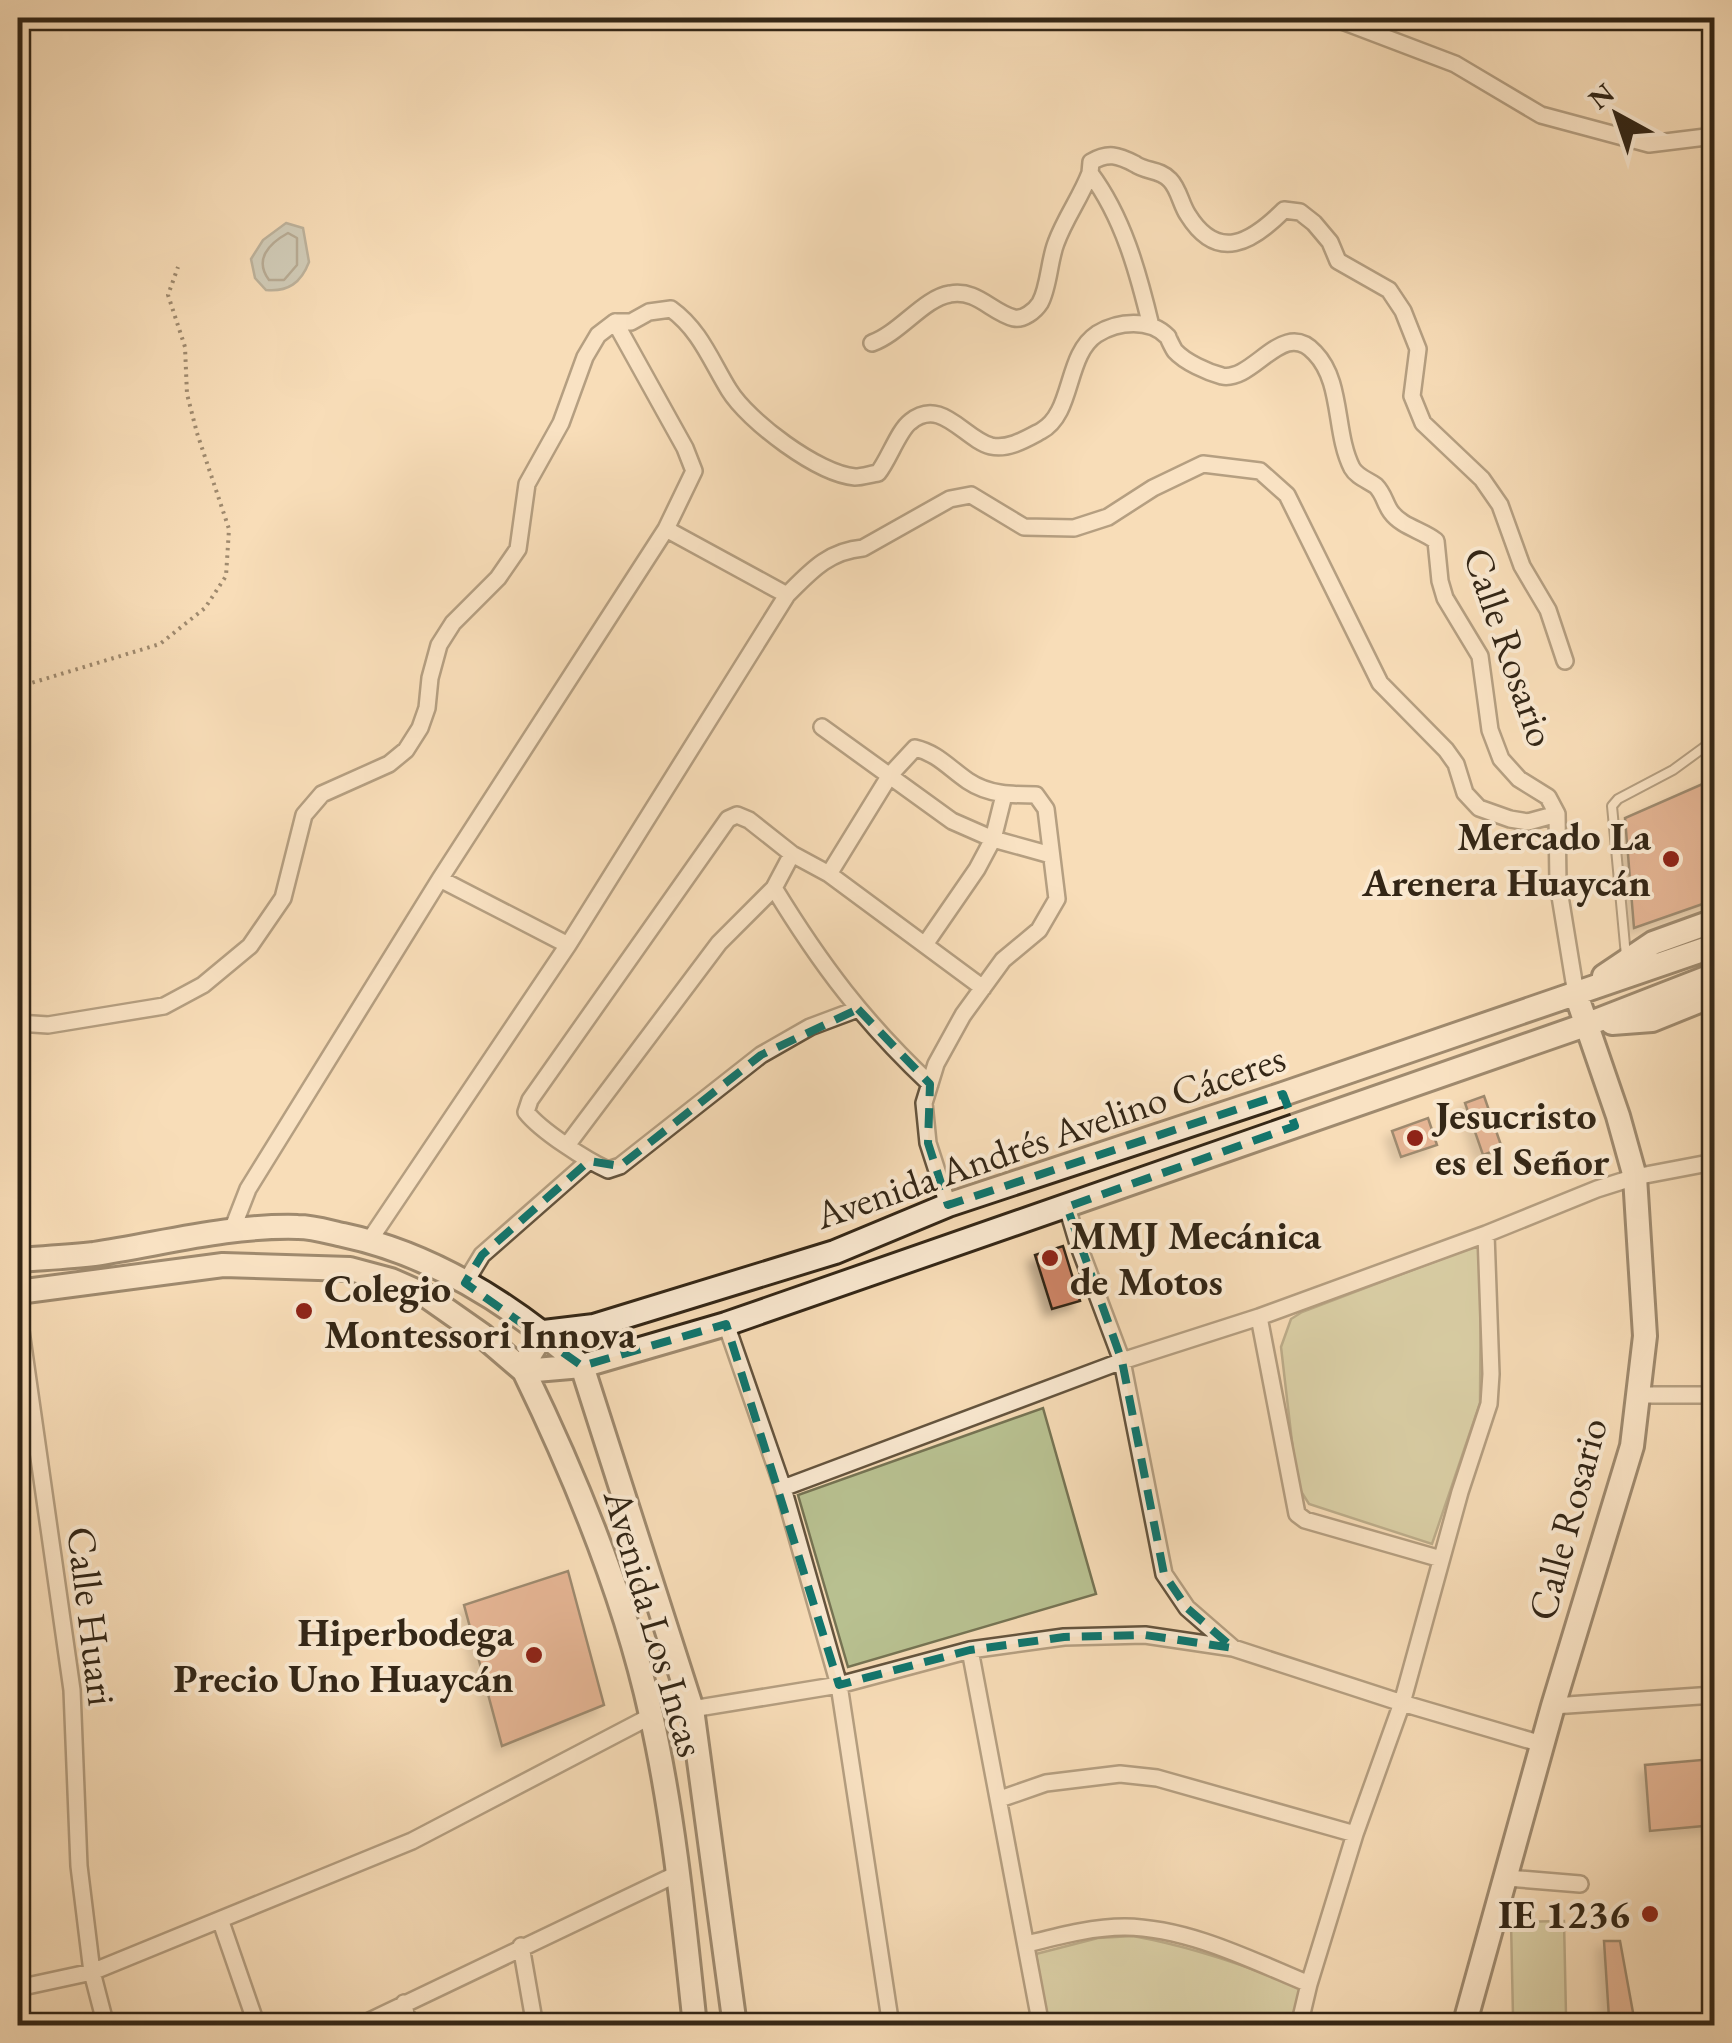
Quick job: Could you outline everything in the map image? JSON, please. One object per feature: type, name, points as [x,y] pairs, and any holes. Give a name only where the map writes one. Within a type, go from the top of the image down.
[{"type":"main road","name":"Avenida Andrés Avelino Cáceres","points":[[1576,994],[1652,943],[1714,921]]},
{"type":"main road","name":"Avenida Andrés Avelino Cáceres","points":[[544,1332],[594,1326],[835,1252],[948,1205],[1714,946]]},
{"type":"main road","name":"Avenida Andrés Avelino Cáceres","points":[[524,1371],[582,1366],[726,1324],[1588,1024],[1714,974]]},
{"type":"main road","name":"Calle Rosario","points":[[1464,2026],[1553,1706],[1632,1446],[1638,1395],[1644,1336],[1635,1177],[1576,994]]},
{"type":"main road","name":"Avenida Andrés Avelino Cáceres","points":[[1588,1024],[1652,1020],[1714,995]]},
{"type":"main road","points":[[1283,1094],[1295,1126]]},
{"type":"main road","points":[[18,1260],[90,1254],[232,1230],[302,1226],[369,1241],[425,1261],[544,1332],[582,1366]]},
{"type":"main road","points":[[835,1252],[843,1284]]},
{"type":"main road","points":[[18,1292],[223,1265],[350,1269],[391,1280],[424,1295],[482,1335],[524,1371],[544,1332]]},
{"type":"main road","name":"Avenida Los Incas","points":[[582,1366],[692,1709],[735,2026]]},
{"type":"main road","name":"Avenida Los Incas","points":[[524,1371],[563,1451],[615,1593],[652,1716],[679,1873],[696,2026]]},
{"type":"street","points":[[1334,18],[1455,64],[1541,116],[1649,144],[1714,136]]},
{"type":"street","points":[[872,343],[886,338],[932,299],[951,293],[973,295],[1011,318],[1022,318],[1031,312],[1040,303],[1056,243],[1080,200],[1091,162],[1102,156],[1119,155],[1172,181],[1187,214],[1215,243],[1244,242],[1284,210],[1300,212],[1330,242],[1338,261],[1388,290],[1404,311],[1418,350],[1412,396],[1423,423],[1482,478],[1500,505],[1522,566],[1548,610],[1565,661]]},
{"type":"street","points":[[18,1024],[48,1025],[164,1006],[203,985],[250,946],[283,898],[304,815],[322,794],[389,764],[406,750],[420,728],[439,644],[498,578],[518,549],[527,484],[560,423],[585,357],[598,336],[615,322],[632,322],[649,312],[671,309],[685,320],[712,356],[730,392],[752,418],[773,437],[855,477],[878,474],[910,422],[932,413],[950,419],[989,446],[1008,447],[1046,428],[1061,403],[1081,352],[1097,334],[1136,322],[1151,326],[1142,286],[1110,200],[1090,172]]},
{"type":"street","points":[[232,1230],[248,1189],[440,879],[666,529],[694,471],[615,322]]},
{"type":"street","name":"Calle Rosario","points":[[1151,326],[1168,338],[1176,352],[1195,365],[1224,376],[1242,374],[1267,352],[1286,344],[1304,344],[1316,353],[1332,385],[1338,427],[1354,472],[1375,485],[1391,512],[1436,541],[1446,598],[1480,656],[1490,730],[1502,759],[1519,779],[1548,797],[1557,814]]},
{"type":"street","points":[[369,1241],[568,946],[787,595],[822,560],[848,549],[863,548],[950,499],[971,495],[1024,526],[1074,528],[1108,517],[1152,488],[1203,464],[1260,471],[1288,495],[1380,683],[1446,750],[1456,764],[1465,793],[1480,808],[1510,819],[1528,822],[1557,814],[1558,884],[1576,994]]},
{"type":"street","points":[[666,529],[787,595]]},
{"type":"street","points":[[822,727],[952,821],[992,839],[1050,855]]},
{"type":"street","points":[[829,874],[890,775],[915,748],[931,751],[971,783],[1004,796],[1036,795],[1043,800],[1056,899],[1050,914],[1026,944],[1003,960],[945,1048],[924,1104],[928,1143],[948,1205]]},
{"type":"street","points":[[926,943],[977,869],[992,839],[1004,796]]},
{"type":"street","points":[[858,1009],[810,1027],[761,1056],[620,1166],[608,1170],[535,1123],[526,1112],[530,1100],[728,820],[737,816],[749,820],[792,854],[829,874],[984,988]]},
{"type":"street","points":[[568,1144],[720,944],[774,888],[792,854]]},
{"type":"street","points":[[440,879],[568,946]]},
{"type":"street","points":[[774,888],[820,962],[892,1048],[930,1084]]},
{"type":"street","points":[[465,1283],[482,1255],[589,1161]]},
{"type":"street","points":[[783,1488],[1122,1361],[1259,1317],[1635,1177],[1714,1162]]},
{"type":"street","points":[[1067,1207],[1122,1361],[1164,1574],[1186,1608],[1233,1648]]},
{"type":"street","points":[[1299,2026],[1308,1984],[1402,1704],[1488,1404],[1491,1374],[1486,1234]]},
{"type":"street","name":"Calle Huari","points":[[18,1310],[72,1690],[79,1866],[92,1972],[106,2026]]},
{"type":"street","points":[[1259,1317],[1297,1514],[1304,1520],[1441,1559]]},
{"type":"street","points":[[726,1324],[783,1488],[839,1685],[890,2026]]},
{"type":"street","points":[[1638,1395],[1714,1394]]},
{"type":"street","points":[[692,1709],[839,1685],[970,1650],[1064,1637],[1145,1635],[1233,1648],[1402,1704],[1542,1744]]},
{"type":"street","points":[[970,1650],[1042,2026]]},
{"type":"street","points":[[1553,1706],[1714,1695]]},
{"type":"street","points":[[18,1988],[92,1972],[412,1841],[652,1716]]},
{"type":"street","points":[[1000,1800],[1046,1784],[1120,1774],[1156,1778],[1356,1834]]},
{"type":"street","points":[[359,2026],[679,1873]]},
{"type":"street","points":[[1507,1878],[1580,1884]]},
{"type":"street","points":[[221,1922],[257,2026]]},
{"type":"street","points":[[1027,1944],[1074,1932],[1126,1927],[1172,1933],[1231,1951],[1308,1984]]},
{"type":"street","points":[[522,1946],[535,2026]]},
{"type":"street","points":[[404,2003],[408,2026]]},
{"type":"street","points":[[1693,2026],[1714,2022]]},
{"type":"lane","points":[[1627,960],[1612,806],[1714,740]]},
{"type":"path","points":[[18,687],[160,644],[205,608],[226,576],[229,528],[187,394],[185,347],[168,294],[178,267]]},
{"type":"highlighted area","points":[[858,1009],[930,1084],[928,1143],[948,1205],[1283,1094],[1295,1126],[1067,1207],[1122,1361],[1164,1574],[1187,1608],[1233,1648],[1145,1635],[1064,1637],[970,1650],[839,1685],[726,1324],[582,1366],[465,1283],[482,1255],[589,1161],[620,1166],[761,1055]]},
{"type":"green space","points":[[1481,1244],[1480,1403],[1432,1544],[1309,1504],[1297,1485],[1281,1347],[1291,1319]]},
{"type":"green space","points":[[1043,1408],[1096,1594],[848,1667],[798,1495]]},
{"type":"green space","points":[[1564,1921],[1566,2015],[1513,2016],[1511,1922]]},
{"type":"green space","points":[[1133,1936],[1219,1958],[1302,1989],[1293,2025],[1048,2025],[1036,1954],[1098,1938]]},
{"type":"water","points":[[286,223],[303,228],[309,262],[293,285],[266,290],[255,278],[251,259],[263,240]]},
{"type":"building","name":"Mercado La Arenera Huaycán","points":[[1714,779],[1714,900],[1634,928],[1625,818]]},
{"type":"building","points":[[1484,1096],[1502,1148],[1483,1155],[1465,1103]]},
{"type":"building","name":"Jesucristo es el Señor","points":[[1428,1118],[1437,1145],[1401,1157],[1392,1131]]},
{"type":"building","points":[[1063,1246],[1080,1301],[1052,1309],[1035,1255]]},
{"type":"building","name":"Hiperbodega Precio Uno Huaycán","points":[[568,1571],[604,1705],[502,1746],[464,1605]]},
{"type":"building","points":[[1713,1759],[1714,1825],[1650,1831],[1645,1765]]},
{"type":"building","points":[[1604,1941],[1620,1941],[1634,2018],[1609,2018]]},
{"type":"place","name":"Mercado La Arenera Huaycán","points":[[1671,859]]},
{"type":"place","name":"Jesucristo es el Señor","points":[[1415,1138]]},
{"type":"place","name":"MMJ Mecánica de Motos","points":[[1050,1258]]},
{"type":"place","name":"Colegio Montessori Innova","points":[[304,1311]]},
{"type":"place","name":"Hiperbodega Precio Uno Huaycán","points":[[534,1655]]},
{"type":"place","name":"IE 1236","points":[[1650,1914]]}]
